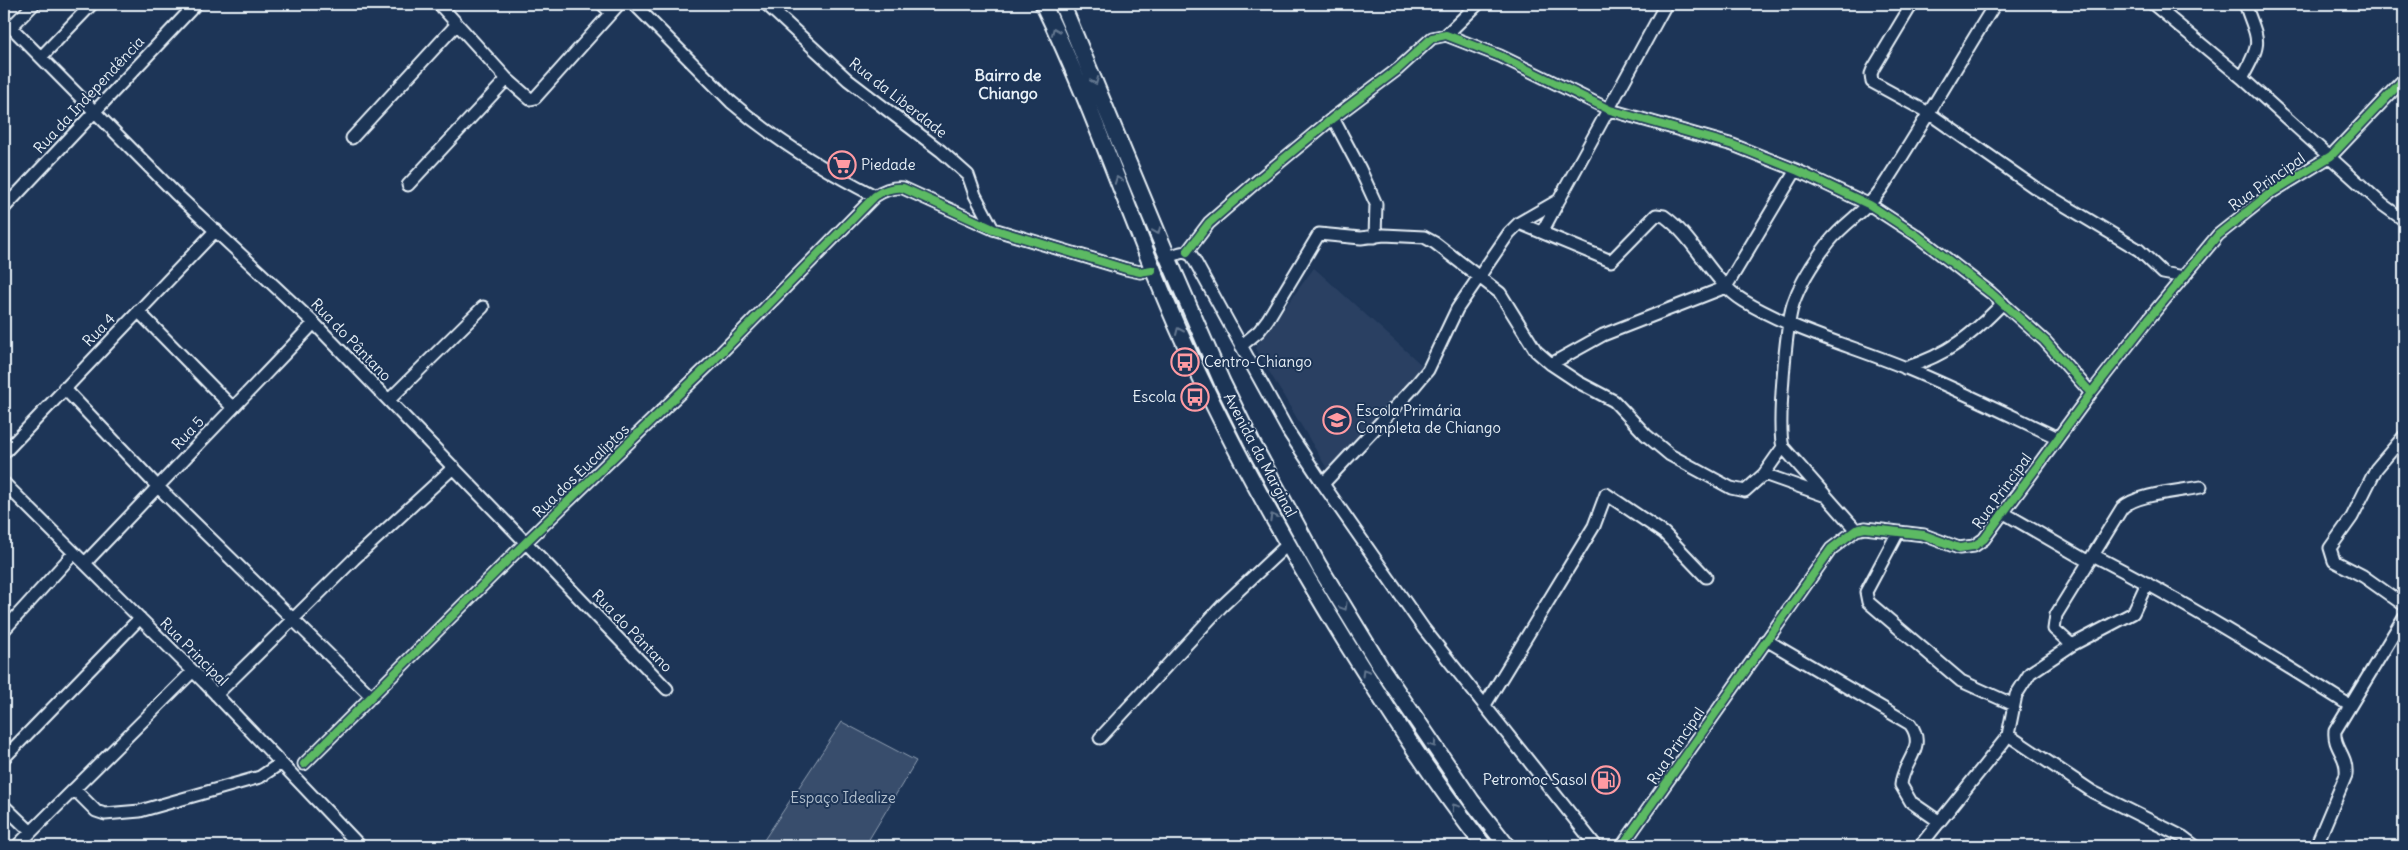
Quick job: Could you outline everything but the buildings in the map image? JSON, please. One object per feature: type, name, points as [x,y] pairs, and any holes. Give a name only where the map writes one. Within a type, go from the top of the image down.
[{"type":"main road","name":"Avenida da Marginal","points":[[1043,4],[1107,151],[1152,270],[1206,391],[1288,544],[1400,729],[1484,846]]},
{"type":"main road","name":"Avenida da Marginal","points":[[1062,4],[1168,258],[1226,391],[1319,566],[1391,682],[1471,800],[1507,846]]},
{"type":"street","points":[[7,24],[34,4]]},
{"type":"street","points":[[41,57],[92,4]]},
{"type":"street","name":"Rua da Independência","points":[[4,208],[196,4]]},
{"type":"street","points":[[439,4],[507,79],[530,98],[535,98],[620,4]]},
{"type":"street","points":[[602,4],[611,13]]},
{"type":"street","points":[[634,4],[730,102],[747,116],[828,169],[875,196],[894,187],[902,188],[993,229],[1126,269],[1140,272],[1152,270]]},
{"type":"street","name":"Rua da Liberdade","points":[[766,4],[848,80],[941,151],[968,175],[975,195],[993,229]]},
{"type":"street","points":[[1188,252],[1209,223],[1333,118],[1398,69],[1432,38],[1446,35],[1478,4]]},
{"type":"street","points":[[1542,232],[1666,4]]},
{"type":"street","points":[[1912,4],[1873,69],[1872,82],[1927,112],[2034,186],[2139,250],[2163,272],[2184,277]]},
{"type":"street","points":[[1856,530],[1828,496],[1783,448],[1781,432],[1789,324],[1793,304],[1800,289],[1828,244],[1837,233],[1870,206],[1995,4]]},
{"type":"street","points":[[2153,4],[2242,78],[2331,156],[2376,199],[2404,220]]},
{"type":"street","points":[[2242,78],[2256,51],[2258,43],[2245,4]]},
{"type":"street","name":"Rua do Pântano","points":[[7,24],[175,193],[314,323],[668,689]]},
{"type":"street","points":[[352,138],[457,24]]},
{"type":"street","points":[[1446,35],[1500,56],[1610,110],[1733,145],[1796,170],[1870,206],[1916,235],[2003,303],[2045,341],[2091,393]]},
{"type":"street","points":[[408,186],[507,79]]},
{"type":"street","name":"Rua Principal","points":[[1622,846],[1831,549],[1856,530],[1865,528],[1924,535],[1959,548],[1967,548],[1984,539],[2091,393],[2218,236],[2272,192],[2331,156],[2404,79]]},
{"type":"street","points":[[1333,118],[1376,204],[1375,236]]},
{"type":"street","points":[[1551,364],[1603,334],[1726,287],[1796,170]]},
{"type":"street","name":"Rua dos Eucaliptos","points":[[304,764],[526,542],[725,349],[875,196]]},
{"type":"street","points":[[1323,484],[1428,370],[1457,309],[1497,248],[1520,222],[1559,200]]},
{"type":"street","points":[[1520,222],[1611,261],[1656,215],[1664,216],[1695,247],[1726,287],[1745,302],[1789,324],[1906,368],[2058,438]]},
{"type":"street","name":"Rua 4","points":[[4,452],[216,230]]},
{"type":"street","points":[[1241,346],[1259,331],[1268,319],[1319,234],[1361,238],[1384,235],[1430,239],[1500,293],[1536,351],[1551,364],[1578,382],[1614,401],[1646,435],[1670,455],[1731,488],[1744,491],[1764,474],[1783,448]]},
{"type":"street","points":[[1168,258],[1182,252],[1188,252],[1192,256],[1288,432],[1323,484],[1424,629],[1596,846]]},
{"type":"street","points":[[1906,368],[1926,361],[1961,342],[1977,330],[2003,303]]},
{"type":"street","points":[[389,400],[483,307]]},
{"type":"street","points":[[138,311],[233,408]]},
{"type":"street","name":"Rua 5","points":[[85,563],[314,323]]},
{"type":"street","points":[[64,388],[158,487],[372,697]]},
{"type":"street","points":[[2404,436],[2376,469],[2352,517],[2330,548],[2334,561],[2376,584],[2404,605]]},
{"type":"street","points":[[216,695],[354,559],[454,467]]},
{"type":"street","points":[[1764,474],[1828,496]]},
{"type":"street","name":"Rua Principal","points":[[4,483],[216,695],[360,846]]},
{"type":"street","points":[[2072,645],[2056,633],[2054,624],[2056,615],[2122,508],[2130,502],[2202,487]]},
{"type":"street","points":[[1485,705],[1594,526],[1606,494],[1664,533],[1706,577]]},
{"type":"street","points":[[2004,513],[2091,558],[2147,583],[2349,705]]},
{"type":"street","points":[[1898,532],[1866,592],[1868,602],[1961,681],[2012,704]]},
{"type":"street","points":[[1100,738],[1222,606],[1288,544]]},
{"type":"street","points":[[4,630],[74,553]]},
{"type":"street","points":[[1920,846],[2008,735],[2012,704],[2030,673],[2072,645],[2133,613],[2147,583]]},
{"type":"street","points":[[2316,846],[2346,775],[2347,764],[2334,739],[2335,731],[2404,617]]},
{"type":"street","points":[[4,758],[140,618]]},
{"type":"street","points":[[1766,640],[1910,724],[1917,738],[1917,746],[1901,785],[1911,802],[1940,822]]},
{"type":"street","points":[[17,846],[192,671]]},
{"type":"street","points":[[2008,735],[2093,792],[2183,837],[2195,846]]},
{"type":"street","points":[[74,789],[96,812],[118,814],[140,811],[253,779],[283,766],[304,764],[301,785]]},
{"type":"street","points":[[4,806],[31,832]]},
{"type":"shaded area","name":"Escola Primária Completa de Chiango","points":[[1314,268],[1425,368],[1329,472],[1255,348]]},
{"type":"green space","name":"Espaço Idealize","points":[[842,722],[916,761],[865,846],[760,846]]},
{"type":"cycle path","points":[[1187,252],[1209,223],[1263,176],[1333,118],[1398,69],[1432,38],[1446,35],[1500,56],[1610,110],[1733,145],[1796,170],[1870,205],[1916,235],[1991,293],[2045,341],[2091,393]]},
{"type":"cycle path","points":[[1622,846],[1831,549],[1856,530],[1865,528],[1924,535],[1959,548],[1974,546],[1984,539],[2091,393],[2218,235],[2272,192],[2331,156],[2404,79]]},
{"type":"cycle path","points":[[304,764],[526,542],[711,363],[878,194],[892,189],[903,188],[993,229],[1126,269],[1140,272],[1152,270]]},
{"type":"place","name":"Piedade","points":[[842,165]]},
{"type":"place","name":"Centro-Chiango","points":[[1185,362]]},
{"type":"place","name":"Escola","points":[[1195,397]]},
{"type":"place","name":"Escola Primária Completa de Chiango","points":[[1337,420]]},
{"type":"place","name":"Petromoc Sasol","points":[[1606,780]]},
{"type":"district","name":"Bairro de Chiango","points":[[1008,84]]}]
